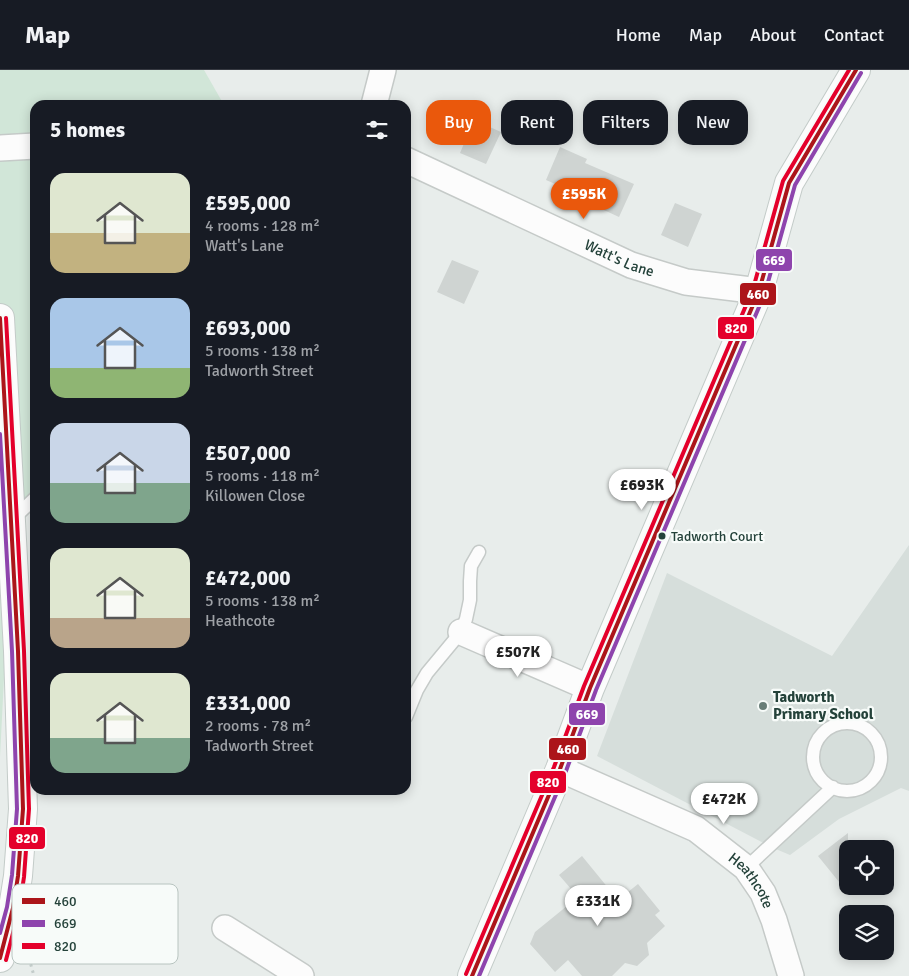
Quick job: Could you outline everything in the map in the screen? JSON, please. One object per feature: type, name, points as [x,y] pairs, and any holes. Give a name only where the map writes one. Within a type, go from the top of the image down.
[{"type":"main road","points":[[472,976],[560,769],[590,688],[759,291],[789,183],[856,70]]},
{"type":"main road","points":[[0,318],[12,520],[27,692],[23,809],[17,884]]},
{"type":"main road","points":[[1,951],[12,912]]},
{"type":"street","points":[[375,100],[383,70]]},
{"type":"street","points":[[0,148],[30,146]]},
{"type":"street","name":"Watt's Lane","points":[[411,162],[631,265],[686,282],[759,291]]},
{"type":"street","points":[[461,632],[590,688]]},
{"type":"street","name":"Heathcote","points":[[560,769],[696,829],[746,868],[767,902],[791,976]]},
{"type":"street","points":[[225,928],[300,976]]},
{"type":"lane","points":[[12,520],[30,503]]},
{"type":"lane","points":[[411,704],[416,690],[427,673],[461,632],[470,600],[472,566],[479,552]]},
{"type":"lane","points":[[842,723],[853,723],[863,726],[872,733],[878,742],[881,752],[878,771],[867,784],[859,788],[842,790],[833,787],[824,781],[818,773],[814,762],[817,742],[823,733],[842,723]]},
{"type":"lane","points":[[746,868],[833,787]]},
{"type":"shaded area","name":"Tadworth Primary School","points":[[909,545],[909,791],[901,788],[839,819],[790,855],[771,847],[597,756],[667,573],[832,656]]},
{"type":"green space","points":[[0,70],[204,70],[221,100],[30,100],[30,503],[12,520],[0,757]]},
{"type":"building","points":[[491,128],[501,132],[486,164],[460,153],[463,145],[491,145]]},
{"type":"building","points":[[560,147],[587,159],[585,163],[634,184],[619,217],[593,205],[594,201],[546,180]]},
{"type":"building","points":[[675,203],[702,214],[688,247],[661,235]]},
{"type":"building","points":[[452,260],[479,271],[464,304],[437,292]]},
{"type":"building","points":[[848,833],[848,840],[839,840],[839,882],[818,856]]},
{"type":"building","points":[[582,856],[618,900],[638,884],[660,911],[655,915],[665,926],[647,943],[649,955],[637,966],[625,963],[612,976],[582,976],[568,960],[555,972],[530,944],[535,932],[578,897],[559,875]]},
{"type":"transit line","name":"820","points":[[466,974],[554,767],[584,686],[753,289],[783,181],[849,70]]},
{"type":"transit line","name":"460","points":[[472,976],[560,769],[590,688],[759,291],[789,183],[856,70]]},
{"type":"transit line","name":"669","points":[[479,976],[566,771],[596,690],[765,293],[795,185],[861,73]]},
{"type":"transit line","name":"460","points":[[0,318],[18,651],[23,809],[17,884]]},
{"type":"transit line","name":"820","points":[[6,318],[24,651],[29,809],[23,884]]},
{"type":"transit line","name":"669","points":[[0,434],[12,651],[17,809],[12,875],[7,907],[0,933]]},
{"type":"transit line","name":"460","points":[[0,958],[12,912]]},
{"type":"transit line","name":"820","points":[[6,960],[12,937]]},
{"type":"place","name":"Tadworth Court","points":[[662,536]]},
{"type":"place","name":"Tadworth Primary School","points":[[763,706]]}]
